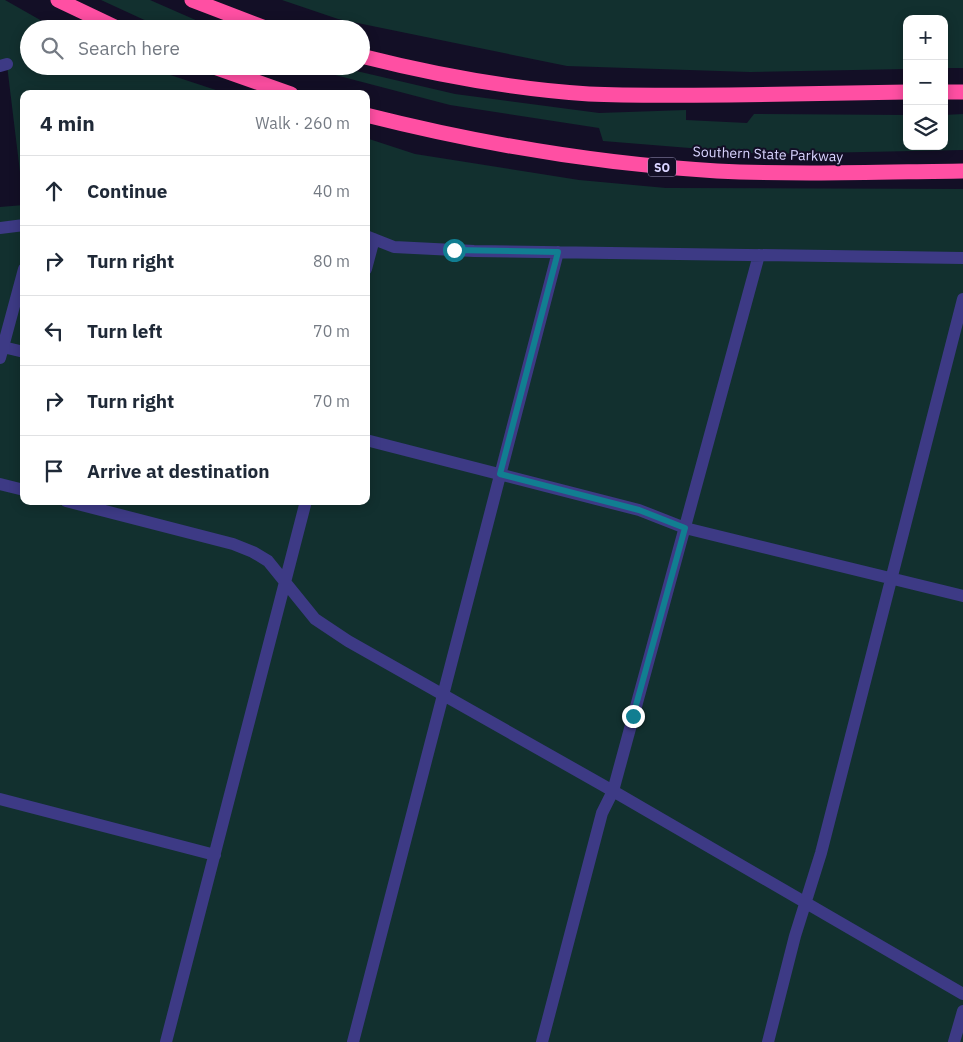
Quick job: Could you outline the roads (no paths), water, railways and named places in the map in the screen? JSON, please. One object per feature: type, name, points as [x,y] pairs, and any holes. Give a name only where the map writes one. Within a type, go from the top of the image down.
[{"type":"highway","points":[[58,0],[99,20]]},
{"type":"highway","points":[[192,0],[244,20]]},
{"type":"highway","points":[[370,58],[482,82],[588,94],[903,92]]},
{"type":"highway","points":[[237,75],[280,90]]},
{"type":"highway","points":[[948,92],[963,92]]},
{"type":"highway","name":"Southern State Parkway","points":[[370,116],[433,132],[504,146],[610,162],[781,173],[963,171]]},
{"type":"lane","points":[[0,228],[20,226]]},
{"type":"lane","points":[[370,238],[394,247],[474,251],[963,258]]},
{"type":"lane","points":[[353,1042],[558,252]]},
{"type":"lane","points":[[542,1042],[602,813],[612,791],[759,255]]},
{"type":"lane","points":[[20,283],[1,352],[20,352]]},
{"type":"lane","points":[[768,1042],[795,936],[821,853],[963,299]]},
{"type":"lane","points":[[370,441],[639,510],[685,528],[963,596]]},
{"type":"lane","points":[[0,484],[20,489]]},
{"type":"lane","points":[[82,505],[233,544],[253,552],[268,562],[315,619],[348,641],[963,994]]},
{"type":"lane","points":[[166,1042],[305,505]]},
{"type":"lane","points":[[0,799],[215,855]]},
{"type":"lane","points":[[954,1042],[963,1011]]}]
